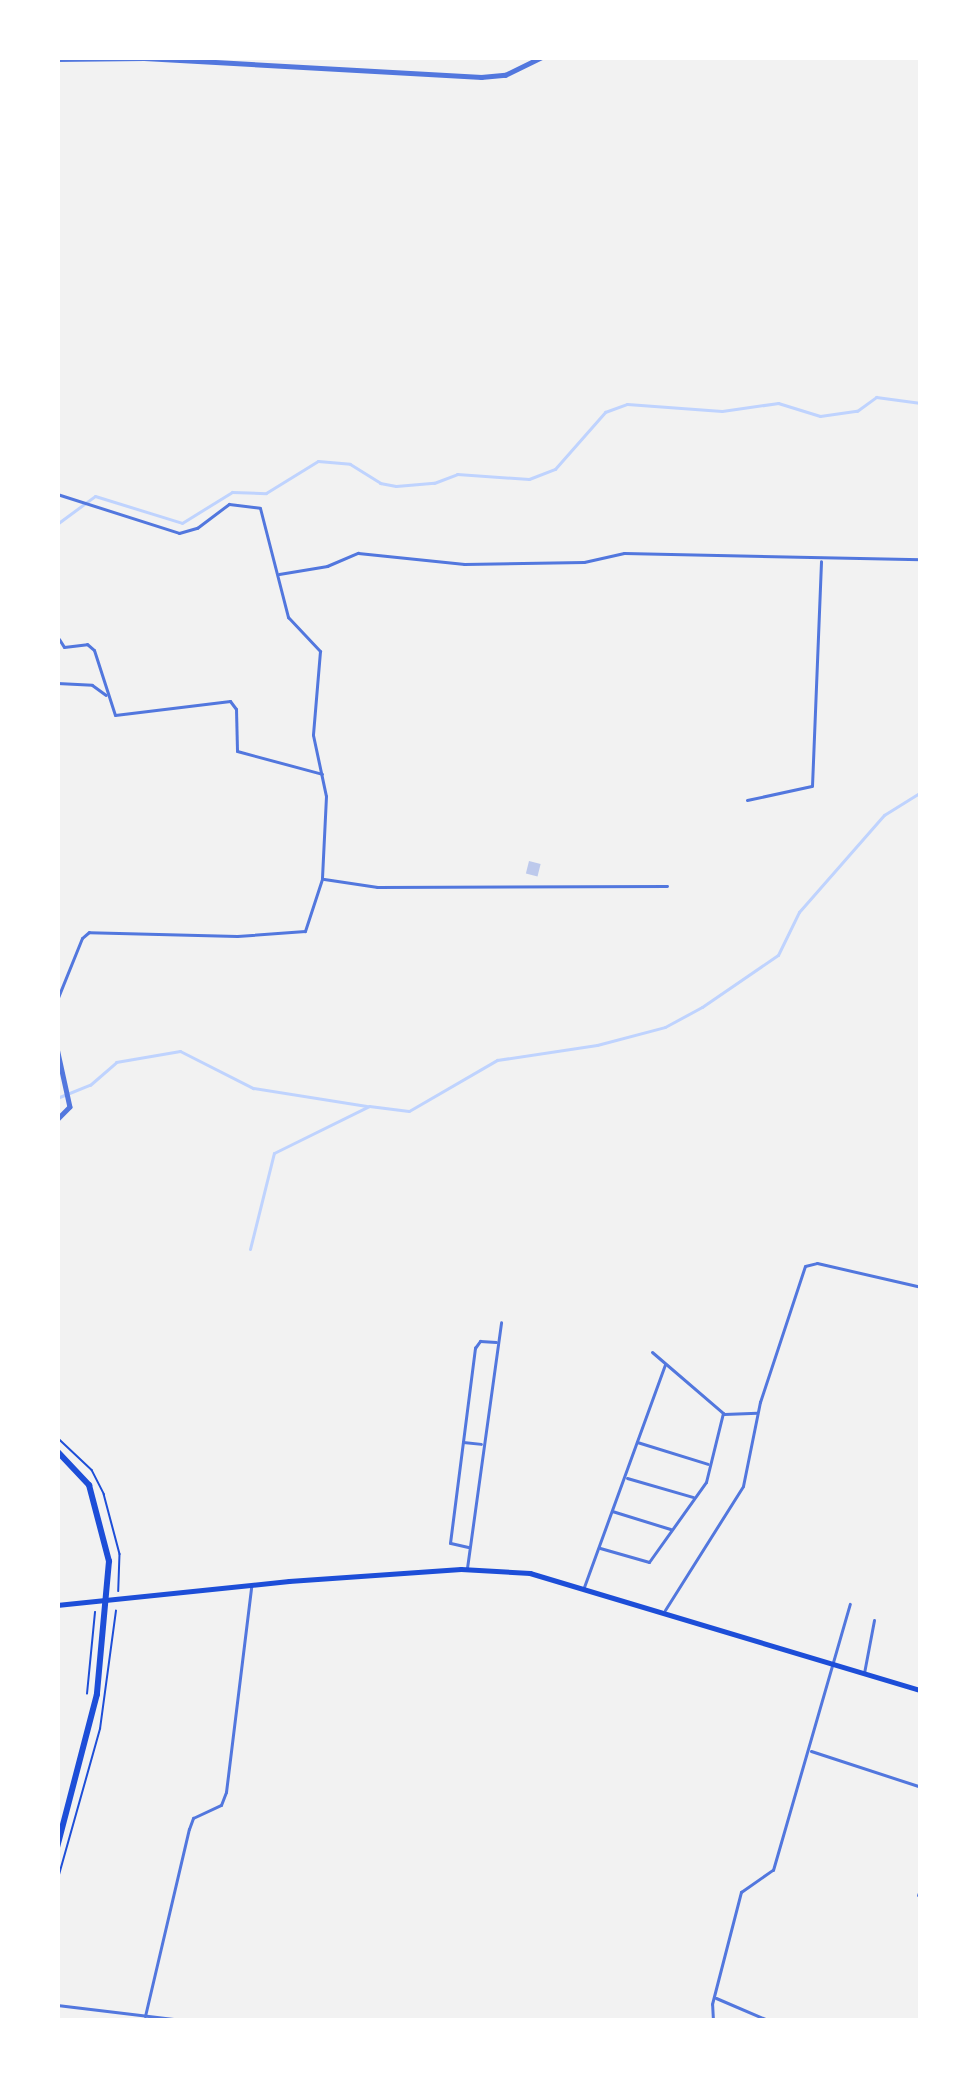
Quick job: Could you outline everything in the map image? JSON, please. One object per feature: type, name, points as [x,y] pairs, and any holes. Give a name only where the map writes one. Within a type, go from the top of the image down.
[{"type":"main road","points":[[57,1451],[85,1477],[109,1555],[89,1738],[57,1848]]},
{"type":"main road","points":[[57,1605],[467,1569],[530,1573],[921,1690]]},
{"type":"street","points":[[57,59],[144,58],[481,76],[505,75],[542,57]]},
{"type":"street","points":[[57,494],[186,533],[229,504],[253,504],[264,514],[288,617],[320,651],[313,735],[323,774],[322,879],[305,931],[237,936],[85,934],[57,1000]]},
{"type":"street","points":[[278,574],[327,566],[358,553],[464,564],[584,562],[624,553],[921,559]]},
{"type":"street","points":[[747,800],[812,786],[821,559]]},
{"type":"street","points":[[59,639],[64,647],[91,646],[118,716],[230,701],[236,709],[237,751],[323,774]]},
{"type":"street","points":[[57,683],[92,685],[107,696]]},
{"type":"street","points":[[322,879],[377,886],[667,886]]},
{"type":"street","points":[[57,1048],[70,1111],[57,1120]]},
{"type":"street","points":[[664,1612],[743,1486],[759,1413],[805,1266],[817,1263],[921,1288]]},
{"type":"street","points":[[467,1569],[501,1322]]},
{"type":"street","points":[[468,1547],[450,1544],[463,1442],[477,1344],[497,1342]]},
{"type":"street","points":[[652,1352],[723,1413],[759,1413]]},
{"type":"street","points":[[584,1589],[665,1364]]},
{"type":"street","points":[[598,1548],[649,1562],[695,1497],[710,1464],[723,1413]]},
{"type":"street","points":[[463,1442],[483,1444]]},
{"type":"street","points":[[637,1442],[710,1464]]},
{"type":"street","points":[[624,1477],[695,1497]]},
{"type":"street","points":[[612,1510],[672,1529]]},
{"type":"street","points":[[145,2016],[189,1829],[193,1818],[221,1805],[226,1792],[251,1585]]},
{"type":"street","points":[[713,2021],[741,1892],[772,1870],[850,1604]]},
{"type":"street","points":[[864,1675],[874,1620]]},
{"type":"street","points":[[810,1750],[921,1787]]},
{"type":"street","points":[[918,1894],[921,1888]]},
{"type":"street","points":[[715,1997],[770,2021]]},
{"type":"street","points":[[57,2005],[190,2021]]},
{"type":"path","points":[[88,1694],[103,1602]]},
{"type":"building","points":[[529,861],[541,864],[537,877],[526,874]]},
{"type":"waterway","points":[[57,524],[95,496],[182,523],[232,492],[266,493],[318,461],[350,464],[380,483],[396,486],[434,483],[457,474],[529,479],[555,469],[605,412],[627,404],[722,411],[778,403],[820,416],[857,411],[876,397],[921,403]]},
{"type":"waterway","points":[[250,1249],[274,1153],[369,1106],[409,1111],[497,1060],[597,1045],[665,1027],[702,1007],[778,955],[799,912],[884,815],[921,792]]},
{"type":"waterway","points":[[57,1098],[90,1085],[116,1062],[180,1051],[253,1088],[367,1106]]}]
